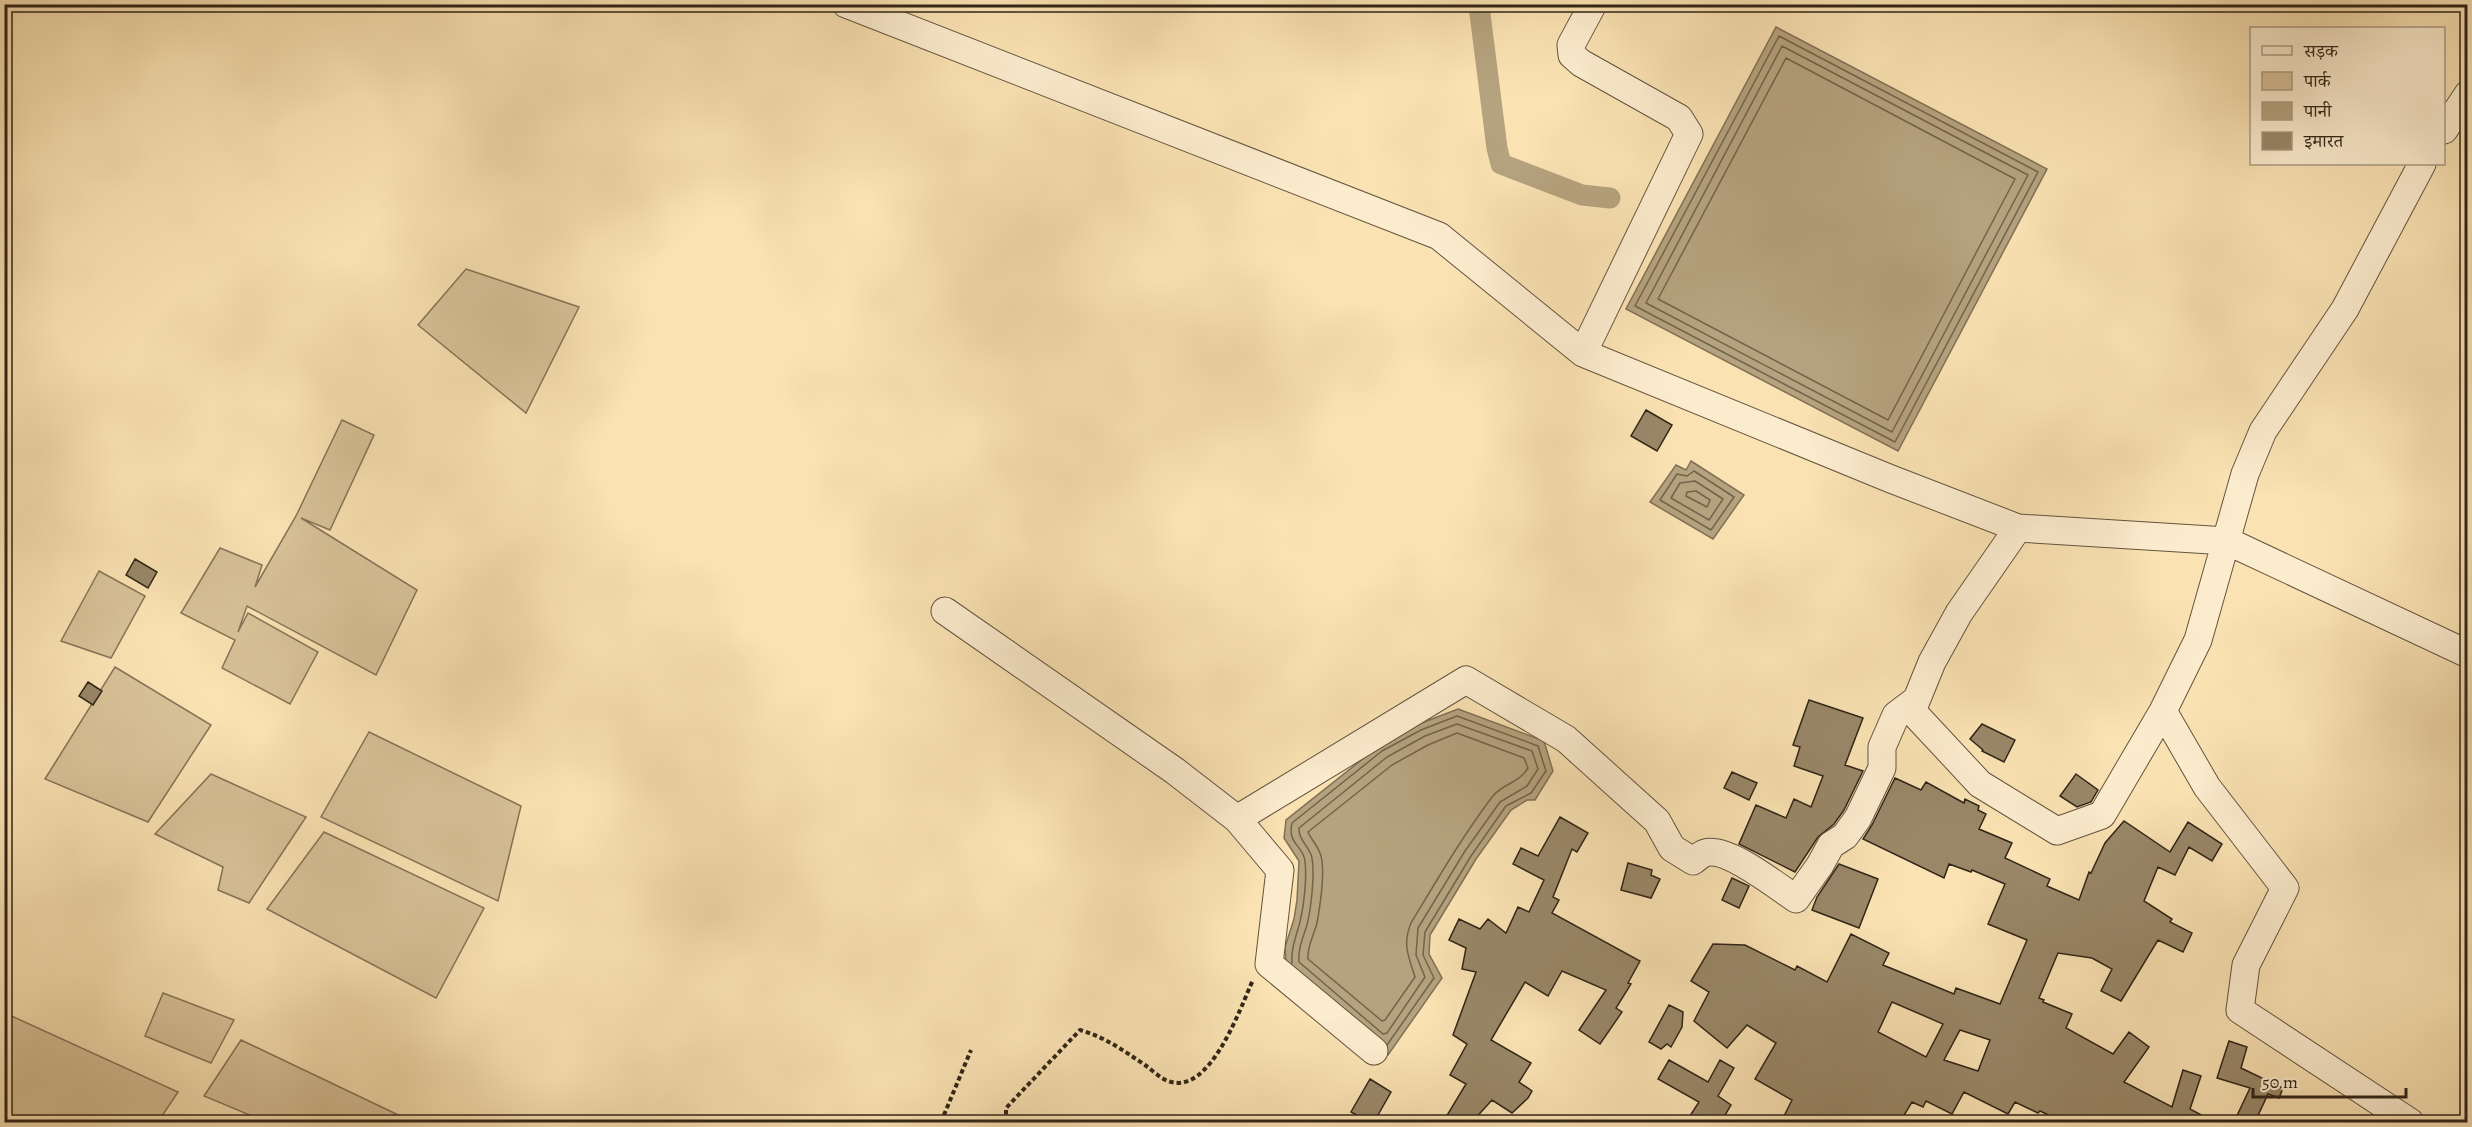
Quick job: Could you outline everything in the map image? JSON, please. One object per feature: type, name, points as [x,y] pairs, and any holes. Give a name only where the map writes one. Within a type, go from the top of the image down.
[{"type":"street","points":[[846,4],[1439,236],[1583,352],[1891,479],[2018,528],[2227,541],[2468,654]]},
{"type":"street","points":[[1583,352],[1681,156],[1689,134],[1679,118],[1581,63],[1572,55],[1571,45],[1593,4]]},
{"type":"street","points":[[2445,128],[2468,94]]},
{"type":"street","points":[[2018,528],[1959,613],[1932,662],[1912,711],[1980,784],[2057,831],[2102,815],[2163,711],[2198,640],[2245,474],[2263,431],[2345,309],[2421,165]]},
{"type":"street","points":[[945,611],[1175,771],[1237,819],[1280,870],[1269,964],[1374,1051]]},
{"type":"street","points":[[1237,819],[1466,680],[1566,740],[1657,821],[1672,848],[1694,861],[1706,852],[1719,853],[1749,867],[1796,899],[1831,845],[1845,836],[1858,818],[1882,768],[1882,747],[1896,715],[1916,700]]},
{"type":"street","points":[[2163,711],[2207,787],[2285,888],[2246,965],[2240,1010],[2410,1122]]},
{"type":"path","points":[[1006,1122],[1006,1108],[1080,1030],[1098,1035],[1168,1082],[1186,1082],[1208,1068],[1219,1052],[1258,969],[1269,964]]},
{"type":"path","points":[[941,1122],[971,1050]]},
{"type":"green space","points":[[466,269],[579,307],[526,413],[418,325]]},
{"type":"green space","points":[[342,420],[374,435],[330,530],[301,518],[417,590],[376,675],[247,606],[238,632],[248,613],[318,652],[290,704],[222,668],[235,640],[181,613],[220,548],[262,565],[255,587],[296,516]]},
{"type":"green space","points":[[99,571],[145,596],[111,658],[61,641]]},
{"type":"green space","points":[[115,667],[211,725],[148,822],[45,779]]},
{"type":"green space","points":[[369,732],[521,806],[498,901],[321,817]]},
{"type":"green space","points":[[211,774],[306,817],[249,903],[218,890],[223,867],[155,834]]},
{"type":"green space","points":[[324,832],[484,908],[436,998],[267,909]]},
{"type":"green space","points":[[163,993],[234,1020],[211,1063],[145,1036]]},
{"type":"green space","points":[[5,1013],[178,1092],[158,1122],[5,1122]]},
{"type":"green space","points":[[241,1040],[413,1122],[266,1122],[204,1096]]},
{"type":"water","points":[[1776,27],[2047,169],[1898,451],[1626,309]]},
{"type":"water","points":[[1691,461],[1744,495],[1713,539],[1650,502],[1676,465],[1686,470]]},
{"type":"water","points":[[1458,709],[1544,741],[1553,771],[1535,800],[1527,800],[1511,810],[1476,859],[1430,935],[1429,954],[1442,978],[1388,1055],[1286,965],[1285,947],[1294,919],[1299,861],[1284,838],[1286,820],[1379,746],[1419,724]]},
{"type":"building","points":[[1646,410],[1672,425],[1657,451],[1631,436]]},
{"type":"building","points":[[135,559],[157,572],[148,588],[126,575]]},
{"type":"building","points":[[88,682],[102,691],[93,705],[79,696]]},
{"type":"building","points":[[1809,700],[1863,718],[1845,765],[1863,771],[1844,810],[1834,824],[1818,837],[1795,872],[1739,844],[1756,805],[1786,818],[1794,799],[1811,807],[1823,776],[1794,766],[1800,747],[1793,745]]},
{"type":"building","points":[[1982,724],[2015,740],[2004,762],[1982,751],[1970,739]]},
{"type":"building","points":[[1732,772],[1757,783],[1749,800],[1724,788]]},
{"type":"building","points":[[2076,774],[2098,790],[2091,802],[2077,807],[2060,796]]},
{"type":"building","points":[[1895,778],[1921,790],[1926,782],[1964,803],[1965,799],[1979,806],[1978,810],[1986,814],[1979,829],[2012,843],[2005,858],[2050,879],[2047,886],[2079,900],[2089,872],[2091,873],[2105,843],[2124,821],[2170,852],[2188,822],[2222,844],[2212,861],[2189,847],[2175,875],[2158,867],[2144,901],[2172,919],[2170,922],[2192,933],[2183,952],[2158,940],[2121,1001],[2101,991],[2112,969],[2092,958],[2058,953],[2039,998],[2044,1000],[2043,1002],[2072,1014],[2066,1028],[2113,1054],[2129,1032],[2149,1047],[2124,1082],[2172,1107],[2183,1070],[2201,1076],[2190,1109],[2214,1122],[2063,1122],[2015,1102],[2008,1114],[1964,1092],[1952,1114],[1926,1101],[1923,1107],[1912,1102],[1900,1122],[1781,1122],[1792,1100],[1755,1079],[1776,1043],[1747,1025],[1727,1048],[1694,1021],[1709,992],[1691,981],[1713,944],[1745,945],[1795,970],[1797,966],[1827,982],[1851,934],[1889,953],[1883,965],[1954,994],[1956,988],[2000,1004],[2027,940],[1988,924],[2005,884],[1972,870],[1971,872],[1949,864],[1944,878],[1863,839]],"holes":[[[1892,1002],[1943,1024],[1926,1057],[1878,1032]],[[1960,1030],[1990,1040],[1978,1071],[1944,1060]]]},
{"type":"building","points":[[1560,817],[1588,833],[1577,852],[1572,849],[1553,897],[1559,900],[1552,913],[1640,961],[1628,983],[1631,984],[1616,1008],[1622,1012],[1600,1044],[1579,1030],[1606,990],[1562,971],[1548,996],[1525,982],[1491,1040],[1531,1063],[1519,1082],[1532,1091],[1528,1098],[1512,1113],[1492,1100],[1472,1122],[1443,1122],[1466,1084],[1450,1075],[1467,1044],[1453,1035],[1476,972],[1462,969],[1466,948],[1449,940],[1459,919],[1480,929],[1488,919],[1506,933],[1518,907],[1529,912],[1544,880],[1513,864],[1521,848],[1538,856]]},
{"type":"building","points":[[1628,863],[1652,870],[1651,875],[1660,879],[1651,898],[1621,890]]},
{"type":"building","points":[[1839,864],[1878,879],[1859,928],[1812,910],[1817,897]]},
{"type":"building","points":[[1732,878],[1749,886],[1739,908],[1722,900]]},
{"type":"building","points":[[1669,1005],[1683,1012],[1682,1027],[1671,1047],[1667,1044],[1661,1049],[1649,1042]]},
{"type":"building","points":[[2229,1041],[2247,1047],[2241,1068],[2283,1088],[2279,1098],[2268,1094],[2255,1122],[2234,1122],[2250,1088],[2217,1078]]},
{"type":"building","points":[[1669,1060],[1708,1082],[1720,1060],[1734,1068],[1718,1096],[1731,1105],[1721,1122],[1686,1122],[1699,1102],[1658,1079]]},
{"type":"building","points":[[1370,1079],[1391,1092],[1374,1122],[1369,1122],[1351,1112]]},
{"type":"waterway","points":[[1480,14],[1501,164],[1582,195],[1610,198]]}]
